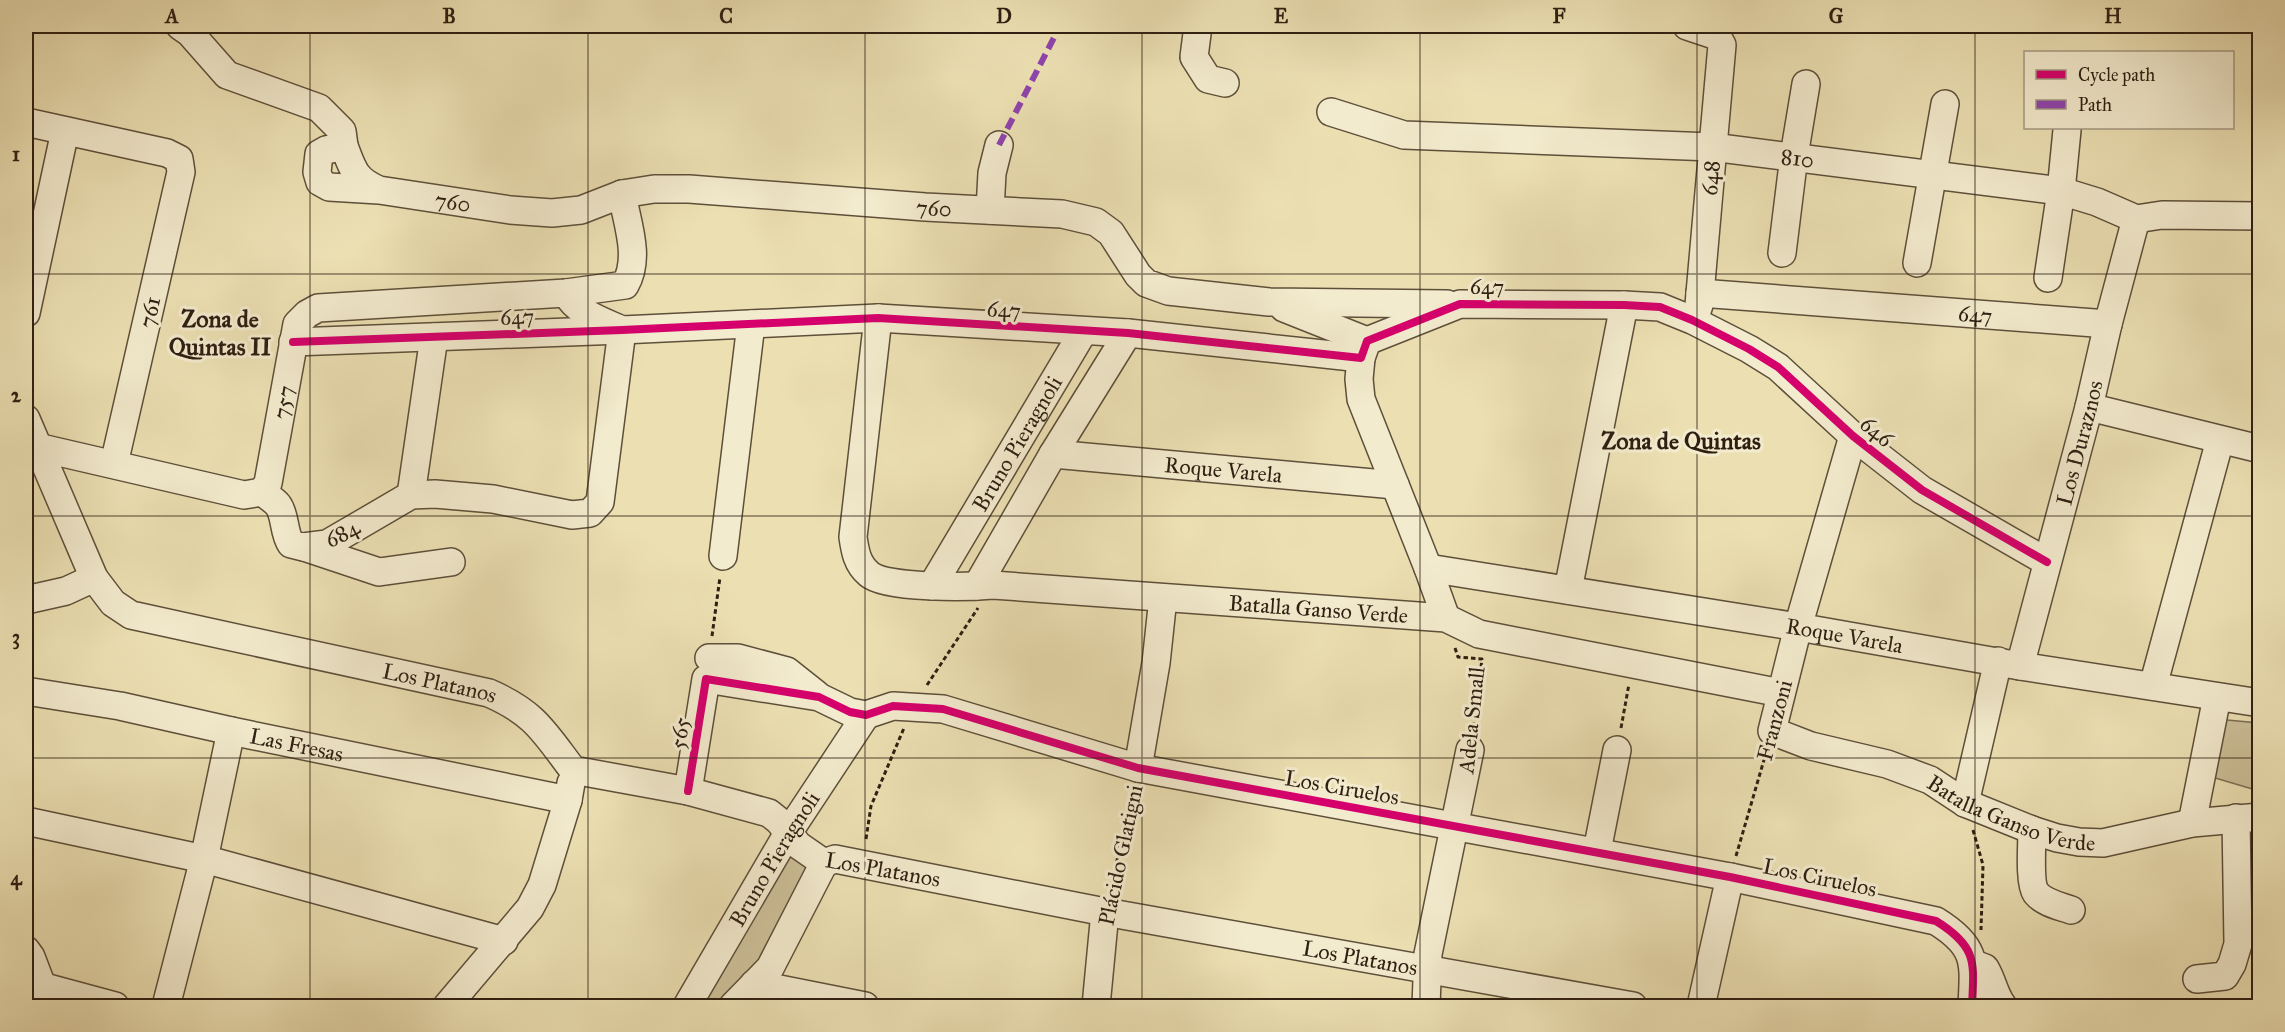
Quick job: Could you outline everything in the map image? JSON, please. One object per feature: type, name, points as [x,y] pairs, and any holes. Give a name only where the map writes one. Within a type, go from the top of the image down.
[{"type":"street","name":"760","points":[[180,26],[190,33],[227,75],[319,108],[342,131],[344,146],[319,154],[317,172],[320,182],[329,187],[379,190],[510,210],[552,213],[581,210],[622,194],[654,189],[689,189],[1062,214],[1096,222],[1111,233],[1138,275],[1146,283],[1168,291],[1269,302],[1460,304]]},
{"type":"street","points":[[1198,26],[1194,57],[1208,79],[1225,83]]},
{"type":"street","name":"648","points":[[1688,26],[1717,36],[1722,45],[1699,305],[1692,320]]},
{"type":"street","points":[[1782,253],[1806,84]]},
{"type":"street","points":[[1917,263],[1946,104]]},
{"type":"street","name":"810","points":[[1331,112],[1404,135],[1712,147],[2061,191],[2097,202],[2136,219]]},
{"type":"street","points":[[26,122],[66,131],[33,252],[26,313]]},
{"type":"street","points":[[2048,278],[2061,191],[2067,130]]},
{"type":"street","name":"761","points":[[66,131],[167,153],[179,159],[181,172],[114,464]]},
{"type":"street","points":[[990,210],[992,173],[999,145]]},
{"type":"street","points":[[622,194],[633,261],[632,273],[625,285],[566,293],[581,310],[622,330]]},
{"type":"street","points":[[2136,219],[2162,215],[2259,216]]},
{"type":"street","points":[[2227,215],[2259,228]]},
{"type":"street","name":"Los Duraznos","points":[[1965,803],[2009,663],[2047,562],[2136,219]]},
{"type":"street","name":"757","points":[[262,492],[268,483],[297,324],[308,314],[318,308],[566,293]]},
{"type":"street","name":"647","points":[[1700,293],[2108,324]]},
{"type":"street","points":[[1269,302],[1364,349],[1359,380],[1361,399],[1446,618]]},
{"type":"street","name":"647","points":[[293,342],[878,318],[1364,349],[1460,304],[1660,307],[1692,320]]},
{"type":"street","points":[[1568,590],[1624,305]]},
{"type":"street","name":"Batalla Ganso Verde","points":[[878,318],[853,537],[857,559],[870,576],[890,582],[932,586],[985,586],[1446,618],[1479,634],[1781,693]]},
{"type":"street","name":"646","points":[[1692,320],[1749,349],[1778,367],[1853,436],[1922,490],[2047,562]]},
{"type":"street","points":[[723,556],[751,324]]},
{"type":"street","name":"684","points":[[262,492],[277,504],[291,544],[303,547],[327,544],[411,495],[435,494],[494,500],[572,515],[590,513],[600,502],[622,330]]},
{"type":"street","name":"Bruno Pieragnoli","points":[[932,586],[1083,332]]},
{"type":"street","name":"Bruno Pieragnoli","points":[[985,586],[1053,454],[1128,333]]},
{"type":"street","points":[[411,495],[434,337]]},
{"type":"street","points":[[2089,407],[2259,449]]},
{"type":"street","name":"Los Platanos","points":[[26,419],[94,578],[113,603],[131,615],[489,693],[513,703],[528,714],[541,727],[573,770],[688,791],[769,813],[798,845],[824,863],[835,859],[1105,912],[1634,1006]]},
{"type":"street","name":"Franzoni","points":[[1772,731],[1798,627],[1853,436]]},
{"type":"street","points":[[2153,686],[2220,440]]},
{"type":"street","points":[[37,447],[244,495],[262,492]]},
{"type":"street","name":"Roque Varela","points":[[1053,454],[1395,485]]},
{"type":"street","points":[[303,547],[379,572],[451,562]]},
{"type":"street","name":"Roque Varela","points":[[1428,568],[2259,703]]},
{"type":"street","points":[[26,600],[66,591],[94,578]]},
{"type":"street","name":"Plácido Glatigni","points":[[1138,768],[1156,663],[1163,598]]},
{"type":"street","points":[[707,669],[819,697],[850,712],[866,715]]},
{"type":"street","name":"565","points":[[688,791],[707,669]]},
{"type":"street","name":"Las Fresas","points":[[26,691],[120,706],[568,800]]},
{"type":"street","points":[[2192,823],[2217,697]]},
{"type":"street","name":"Los Ciruelos","points":[[866,715],[893,706],[943,710],[1138,768],[1597,851],[1936,921],[1974,949],[1993,980],[1997,998],[2003,1006]]},
{"type":"street","name":"Bruno Pieragnoli","points":[[687,1006],[788,833],[866,715]]},
{"type":"street","points":[[166,1006],[204,860],[231,731]]},
{"type":"street","name":"Batalla Ganso Verde","points":[[1772,731],[1811,746],[1887,764],[1929,780],[1965,803],[2032,830],[2068,840],[2103,843],[2192,823],[2248,818]]},
{"type":"street","name":"Adela Small","points":[[1426,1006],[1428,954],[1470,750]]},
{"type":"street","points":[[1597,851],[1617,750]]},
{"type":"street","points":[[447,1006],[530,908],[542,885],[568,800],[573,770]]},
{"type":"street","points":[[2198,979],[2225,976],[2232,964],[2238,944],[2248,818]]},
{"type":"street","points":[[26,821],[204,860],[504,940]]},
{"type":"street","points":[[2032,830],[2033,885],[2037,894],[2050,903],[2071,910]]},
{"type":"street","name":"Bruno Pieragnoli","points":[[733,1006],[770,968],[824,863]]},
{"type":"street","points":[[1701,1006],[1730,877]]},
{"type":"street","name":"Plácido Glatigni","points":[[1096,1006],[1105,912]]},
{"type":"street","points":[[1972,1006],[1974,949]]},
{"type":"street","points":[[26,950],[31,957],[34,984],[115,1006]]},
{"type":"street","points":[[754,984],[865,1006]]},
{"type":"path","points":[[707,669],[723,556]]},
{"type":"path","points":[[866,839],[871,806],[914,706],[985,586]]},
{"type":"path","points":[[1617,750],[1632,664]]},
{"type":"path","points":[[1965,803],[1983,864],[1974,949]]},
{"type":"shaded area","points":[[2216,719],[2259,723],[2259,791],[2205,775]]},
{"type":"shaded area","points":[[788,833],[824,863],[733,1006],[687,1006]]},
{"type":"marked path","points":[[999,145],[1060,26]]},
{"type":"cycle path","points":[[293,342],[878,318],[1128,333],[1361,358],[1367,341],[1460,304],[1660,307],[1692,320],[1749,349],[1778,367],[1853,436],[1922,490],[2047,562]]},
{"type":"cycle path","points":[[688,791],[706,679],[819,697],[850,712],[866,715],[893,706],[943,709],[1138,768],[1730,877],[1936,921],[1960,939],[1970,957],[1973,967],[1972,1006]]},
{"type":"district","name":"Zona de Quintas II","points":[[220,333]]},
{"type":"district","name":"Zona de Quintas","points":[[1681,441]]}]
